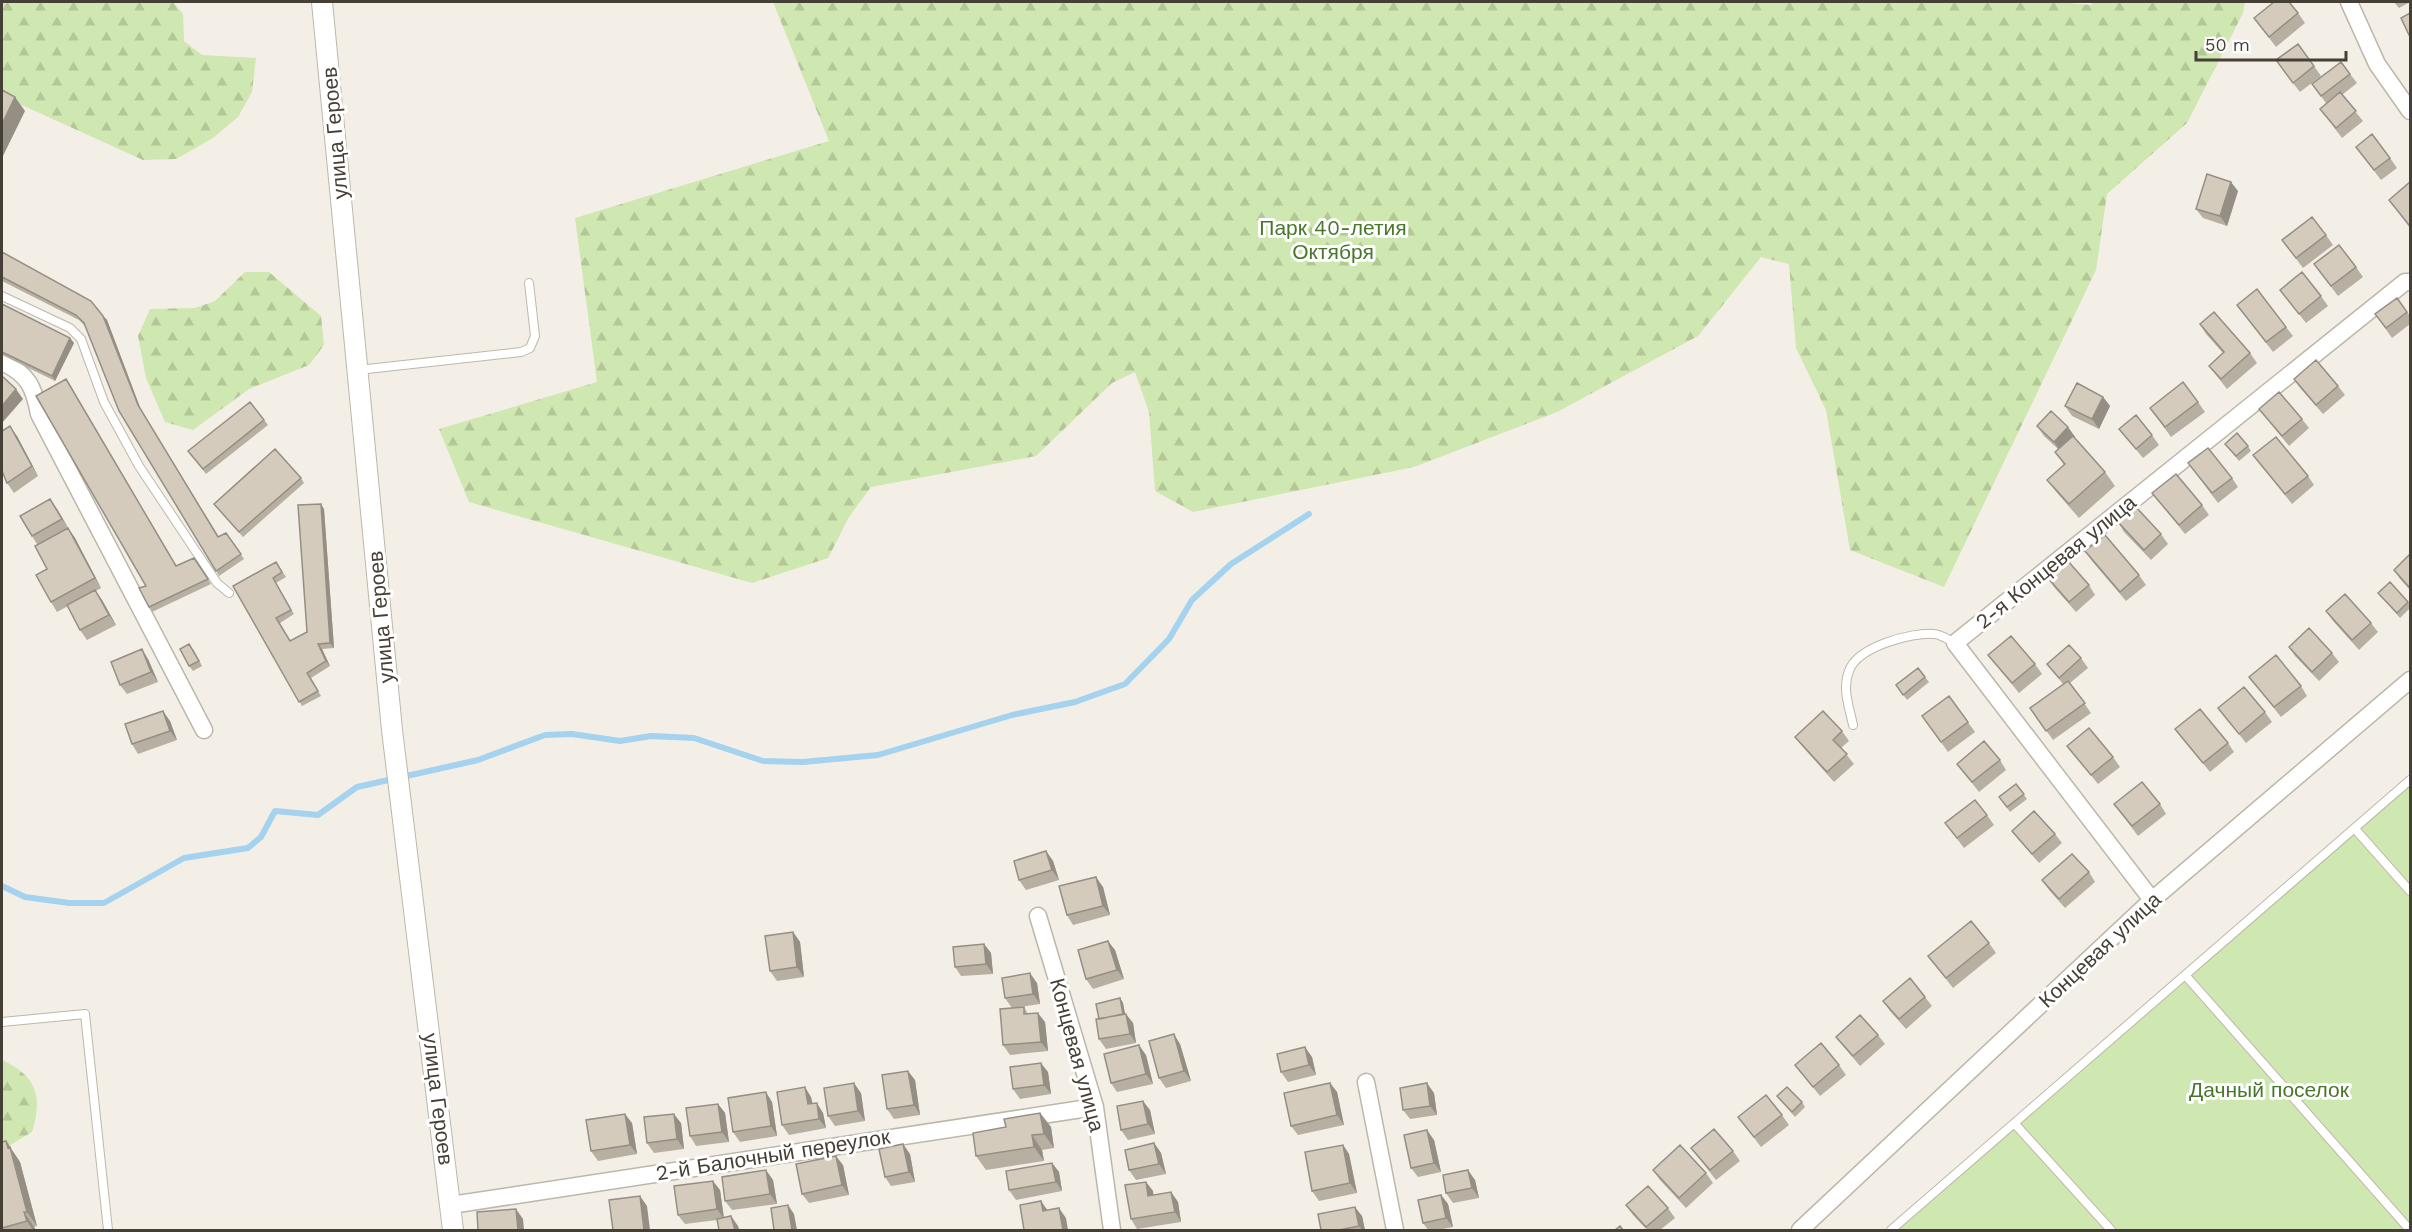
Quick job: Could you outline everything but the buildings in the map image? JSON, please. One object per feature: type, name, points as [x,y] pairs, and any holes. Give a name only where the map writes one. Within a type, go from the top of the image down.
[{"type":"street","name":"улица Героев","points":[[322,2],[392,730],[453,1230]]},
{"type":"street","points":[[2349,2],[2377,64],[2410,111]]},
{"type":"street","name":"2-я Концевая улица","points":[[2152,900],[1955,643],[2405,282],[2410,282]]},
{"type":"street","points":[[2,362],[25,375],[34,388],[39,414],[204,730]]},
{"type":"street","name":"Концевая улица","points":[[1800,1230],[2152,900],[2410,680]]},
{"type":"street","name":"Концевая улица","points":[[1038,916],[1095,1107],[1112,1230]]},
{"type":"street","points":[[1366,1083],[1395,1230]]},
{"type":"street","name":"2-й Балочный переулок","points":[[451,1205],[1095,1107]]},
{"type":"lane","points":[[357,370],[521,352],[530,348],[535,336],[529,283]]},
{"type":"lane","points":[[2,296],[70,328],[81,339],[104,402],[139,466],[217,583],[230,593]]},
{"type":"lane","points":[[1853,725],[1844,688],[1849,668],[1860,654],[1884,643],[1935,634],[1955,643]]},
{"type":"lane","points":[[1891,1230],[2356,830],[2410,780]]},
{"type":"lane","points":[[2356,830],[2410,891]]},
{"type":"lane","points":[[2186,976],[2410,1230]]},
{"type":"lane","points":[[2,1022],[84,1014],[108,1230]]},
{"type":"lane","points":[[2015,1124],[2110,1230]]},
{"type":"green space","points":[[2,2],[173,2],[183,14],[184,41],[202,55],[256,58],[252,92],[238,117],[213,138],[176,159],[143,160],[2,96]]},
{"type":"green space","name":"Парк 40-летия Октября","points":[[773,2],[2055,2],[2091,5],[2093,2],[2245,2],[2243,13],[2187,123],[2107,194],[2096,270],[1944,587],[1850,550],[1826,410],[1796,348],[1789,264],[1761,257],[1698,336],[1557,412],[1414,467],[1193,512],[1155,491],[1149,412],[1135,372],[1112,383],[1036,456],[871,487],[849,517],[828,558],[752,583],[469,502],[439,429],[597,382],[575,218],[829,141]]},
{"type":"green space","points":[[245,272],[269,272],[321,316],[324,345],[309,365],[249,389],[193,430],[165,422],[146,378],[138,336],[150,309],[195,308],[215,301]]},
{"type":"green space","name":"Дачный поселок","points":[[2410,780],[2410,1230],[1891,1230]]},
{"type":"green space","points":[[2,1060],[23,1073],[30,1081],[37,1098],[32,1132],[7,1147],[2,1146]]},
{"type":"waterway","points":[[2,886],[25,897],[69,903],[104,903],[184,858],[248,848],[261,837],[275,811],[318,815],[357,787],[478,760],[545,735],[572,734],[620,741],[651,736],[694,738],[763,761],[803,762],[878,755],[1012,715],[1075,702],[1125,684],[1169,639],[1192,600],[1231,564],[1309,514]]}]
